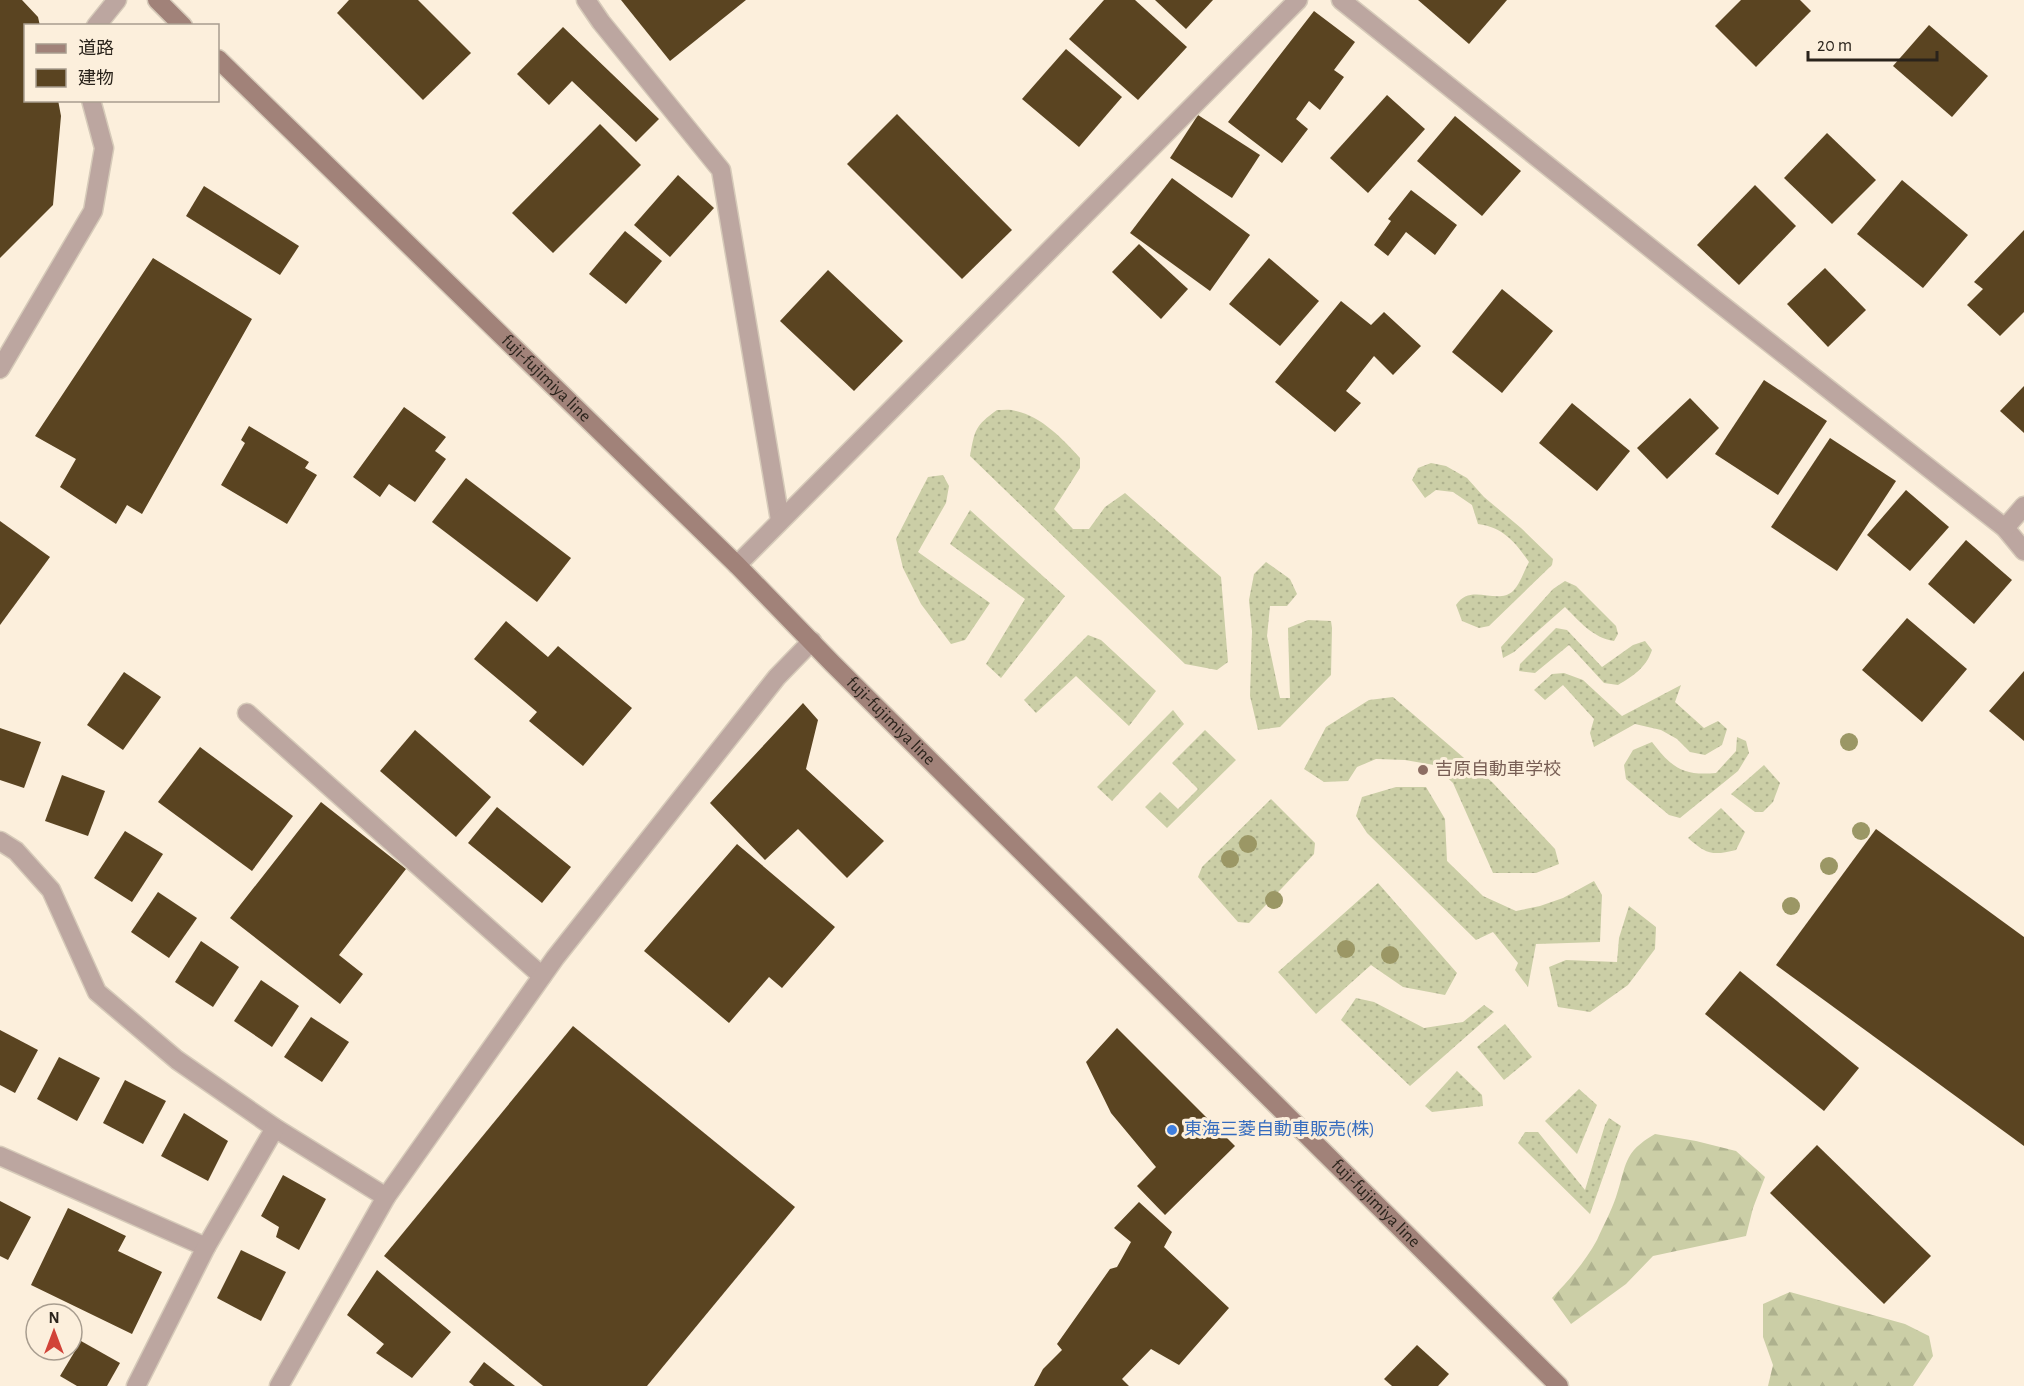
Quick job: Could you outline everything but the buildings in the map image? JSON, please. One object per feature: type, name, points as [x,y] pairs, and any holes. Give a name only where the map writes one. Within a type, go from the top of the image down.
[{"type":"main road","points":[[157,0],[181,24]]},
{"type":"main road","name":"fuji-fujimiya line","points":[[219,60],[737,565],[1559,1386]]},
{"type":"street","points":[[98,24],[117,0]]},
{"type":"street","points":[[586,0],[601,22],[721,170],[780,520]]},
{"type":"street","points":[[1341,0],[1714,299],[2005,528],[2024,551]]},
{"type":"street","points":[[737,565],[1293,2]]},
{"type":"street","points":[[0,369],[93,211],[104,148],[92,102]]},
{"type":"street","points":[[2005,528],[2024,506]]},
{"type":"street","points":[[279,1386],[386,1197],[542,976],[777,677],[812,641]]},
{"type":"street","points":[[247,713],[542,976]]},
{"type":"street","points":[[0,841],[16,851],[51,890],[97,992],[177,1060],[274,1128],[386,1197]]},
{"type":"street","points":[[136,1386],[206,1247],[274,1128]]},
{"type":"street","points":[[0,1156],[206,1247]]},
{"type":"green space","points":[[997,410],[1014,410],[1043,423],[1080,458],[1080,468],[1054,509],[1073,529],[1089,529],[1105,507],[1125,493],[1221,577],[1228,662],[1217,670],[1185,664],[970,456],[977,429]]},
{"type":"green space","points":[[1431,463],[1446,466],[1467,478],[1484,497],[1553,559],[1552,565],[1489,626],[1479,628],[1462,621],[1456,605],[1462,598],[1469,595],[1507,595],[1520,581],[1529,562],[1519,548],[1502,532],[1478,524],[1472,505],[1453,492],[1436,490],[1425,498],[1412,480],[1418,468]]},
{"type":"green space","points":[[943,475],[949,486],[946,503],[918,552],[990,603],[965,640],[951,644],[921,604],[903,568],[896,539],[928,477]]},
{"type":"green space","points":[[970,510],[1065,596],[1001,678],[986,664],[1025,599],[950,544]]},
{"type":"green space","points":[[1266,562],[1290,579],[1297,594],[1287,606],[1270,606],[1267,636],[1280,698],[1290,698],[1288,628],[1308,620],[1331,621],[1331,675],[1280,727],[1258,730],[1250,696],[1252,631],[1249,600],[1254,574]]},
{"type":"green space","points":[[1565,581],[1576,586],[1616,626],[1618,634],[1614,641],[1593,633],[1565,607],[1514,652],[1503,658],[1501,647],[1553,589]]},
{"type":"green space","points":[[1556,628],[1567,630],[1602,667],[1633,645],[1645,641],[1652,650],[1643,667],[1618,685],[1604,683],[1569,645],[1535,673],[1519,671],[1520,664]]},
{"type":"green space","points":[[1088,635],[1101,640],[1156,691],[1129,726],[1076,676],[1036,713],[1024,700]]},
{"type":"green space","points":[[1564,673],[1583,680],[1622,716],[1681,685],[1675,702],[1704,728],[1718,721],[1727,729],[1722,745],[1705,755],[1690,752],[1677,739],[1661,730],[1635,724],[1594,747],[1590,733],[1594,719],[1563,685],[1545,700],[1534,690],[1552,674]]},
{"type":"green space","points":[[1393,697],[1492,782],[1555,849],[1559,864],[1536,873],[1493,873],[1453,783],[1434,765],[1405,760],[1376,759],[1357,767],[1348,781],[1324,782],[1304,769],[1326,727],[1369,700]]},
{"type":"green space","points":[[1173,710],[1184,724],[1112,801],[1097,787]]},
{"type":"green space","points":[[1205,730],[1236,760],[1167,828],[1145,807],[1160,792],[1178,809],[1198,789],[1172,763]]},
{"type":"green space","points":[[1737,737],[1746,741],[1749,753],[1738,771],[1680,818],[1669,815],[1626,779],[1624,765],[1633,750],[1652,742],[1672,764],[1679,768],[1695,773],[1716,773],[1736,751]]},
{"type":"green space","points":[[1764,765],[1780,783],[1773,802],[1763,812],[1755,812],[1731,794]]},
{"type":"green space","points":[[1396,787],[1426,787],[1445,819],[1447,861],[1483,896],[1516,911],[1563,898],[1594,881],[1602,895],[1600,942],[1536,944],[1528,987],[1515,970],[1518,963],[1493,932],[1476,940],[1367,833],[1356,816],[1362,797]]},
{"type":"green space","points":[[1271,799],[1315,843],[1314,854],[1249,923],[1238,922],[1198,877],[1202,867]]},
{"type":"green space","points":[[1721,808],[1745,832],[1736,850],[1715,853],[1705,850],[1688,838]]},
{"type":"green space","points":[[1378,883],[1457,973],[1445,995],[1403,987],[1371,965],[1316,1014],[1278,972]]},
{"type":"green space","points":[[1629,906],[1656,927],[1655,949],[1628,985],[1590,1012],[1558,1007],[1549,967],[1566,960],[1617,962],[1619,938]]},
{"type":"green space","points":[[1356,998],[1374,1002],[1424,1028],[1463,1022],[1484,1005],[1494,1012],[1410,1086],[1341,1020]]},
{"type":"green space","points":[[1505,1024],[1532,1057],[1504,1080],[1477,1047]]},
{"type":"green space","points":[[1457,1071],[1482,1095],[1483,1106],[1432,1112],[1425,1106]]},
{"type":"green space","points":[[1579,1089],[1597,1105],[1577,1154],[1545,1121]]},
{"type":"green space","points":[[1609,1118],[1621,1126],[1590,1214],[1518,1143],[1525,1132],[1538,1132],[1585,1190]]},
{"type":"green space","points":[[1655,1134],[1736,1151],[1765,1177],[1753,1208],[1746,1236],[1653,1256],[1626,1284],[1571,1324],[1552,1298],[1576,1271],[1597,1240],[1614,1203],[1624,1168],[1631,1154]]},
{"type":"green space","points":[[1790,1292],[1905,1324],[1929,1336],[1933,1356],[1913,1386],[1768,1386],[1773,1365],[1763,1337],[1763,1304]]},
{"type":"place","name":"吉原自動車学校","points":[[1423,770]]},
{"type":"place","name":"東海三菱自動車販売(株)","points":[[1172,1130]]}]
